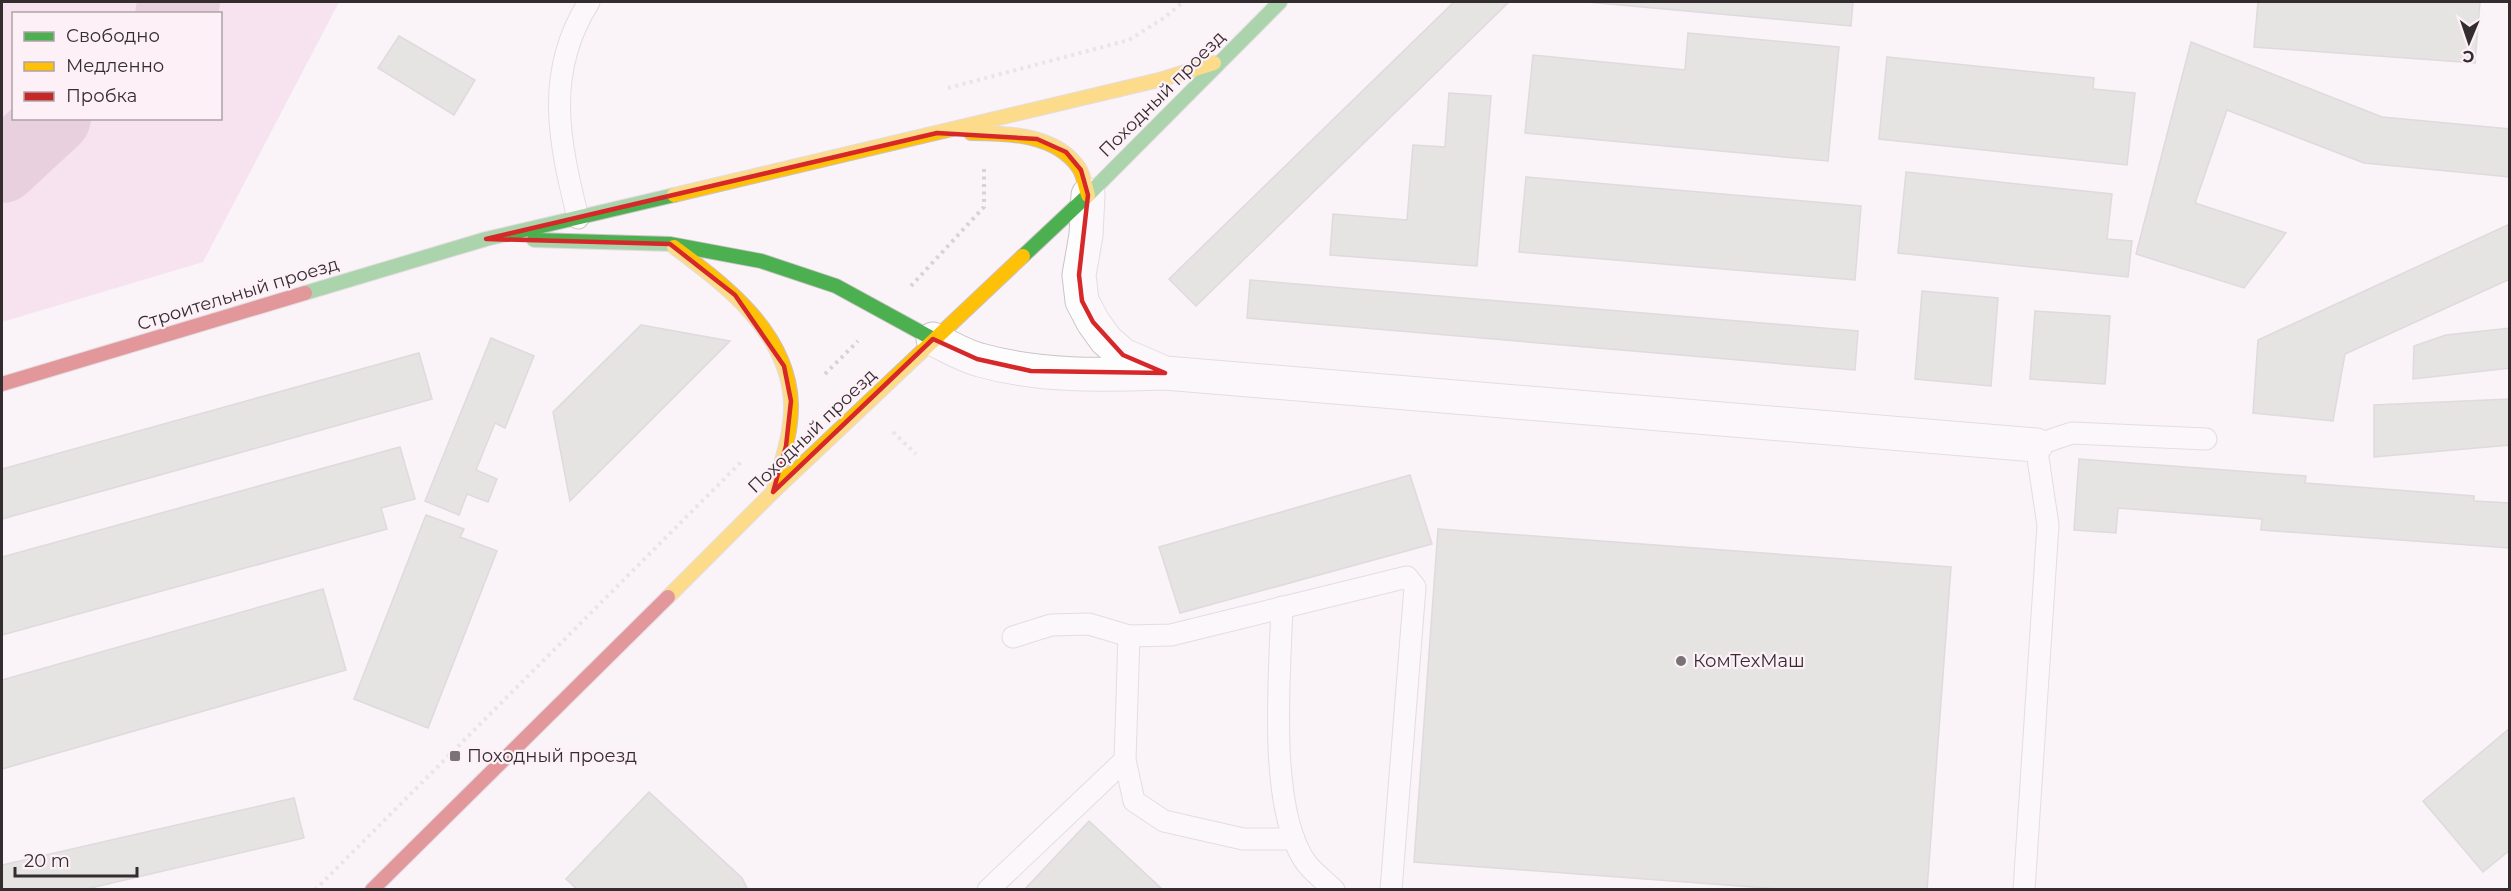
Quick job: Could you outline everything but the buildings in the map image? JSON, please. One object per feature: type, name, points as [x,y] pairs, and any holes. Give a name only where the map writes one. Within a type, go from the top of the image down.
[{"type":"street","name":"Походный проезд","points":[[372,890],[773,492],[1088,195],[1280,2]]},
{"type":"street","points":[[486,239],[1163,79],[1219,61]]},
{"type":"street","points":[[937,133],[977,133],[1037,139],[1066,152],[1081,170],[1088,195],[1086,235],[1079,275],[1082,301],[1106,340],[1123,355],[1165,373]]},
{"type":"street","points":[[486,239],[670,244],[761,261],[837,286],[933,339],[977,359],[1031,371],[1079,374],[1165,373],[2036,445]]},
{"type":"street","name":"Строительный проезд","points":[[2,384],[486,239]]},
{"type":"street","points":[[670,244],[735,295],[769,339],[784,366],[791,401],[786,446],[773,492]]},
{"type":"lane","points":[[578,218],[561,148],[559,82],[575,24],[589,2]]},
{"type":"lane","points":[[2024,890],[2048,525],[2036,445],[2072,433],[2206,439]]},
{"type":"lane","points":[[1013,637],[1051,625],[1089,624],[1130,636],[1171,635],[1407,577],[1415,587],[1391,890]]},
{"type":"lane","points":[[1282,606],[1280,767],[1287,816],[1294,839],[1307,864],[1334,890]]},
{"type":"lane","points":[[1130,636],[1125,760],[1134,801],[1164,821],[1243,839],[1294,839]]},
{"type":"lane","points":[[988,890],[1125,760]]},
{"type":"path","points":[[791,401],[829,371],[984,207],[984,166]]},
{"type":"path","points":[[829,371],[833,375]]},
{"type":"path","points":[[887,426],[916,454]]},
{"type":"path","points":[[315,890],[742,461]]},
{"type":"highlighted area","points":[[937,133],[1037,139],[1066,152],[1081,170],[1088,195],[1079,275],[1082,301],[1093,322],[1123,355],[1165,373],[1031,371],[977,359],[933,339],[773,492],[786,446],[791,401],[784,366],[735,295],[670,244],[486,239]]},
{"type":"shaded area","points":[[2,2],[339,2],[203,262],[2,322]]},
{"type":"waterway","points":[[173,12],[184,2]]},
{"type":"waterway","points":[[2,167],[53,120]]},
{"type":"traffic: fast","points":[[1023,256],[1088,195],[1280,2]]},
{"type":"traffic: fast","points":[[305,293],[486,239],[674,195]]},
{"type":"traffic: fast","points":[[534,240],[670,244],[761,261],[836,286],[933,339]]},
{"type":"traffic: slow","points":[[674,195],[1163,79],[1214,63]]},
{"type":"traffic: slow","points":[[971,133],[1015,135],[1058,148],[1079,168],[1088,195]]},
{"type":"traffic: slow","points":[[674,247],[733,294],[766,332],[779,354],[787,377],[791,414],[773,492]]},
{"type":"traffic: slow","points":[[668,597],[773,492],[1023,256]]},
{"type":"traffic: jam","points":[[2,384],[305,293]]},
{"type":"traffic: jam","points":[[372,890],[668,597]]},
{"type":"place","name":"КомТехМаш","points":[[1681,661]]},
{"type":"place","name":"Походный проезд","points":[[455,756]]}]
